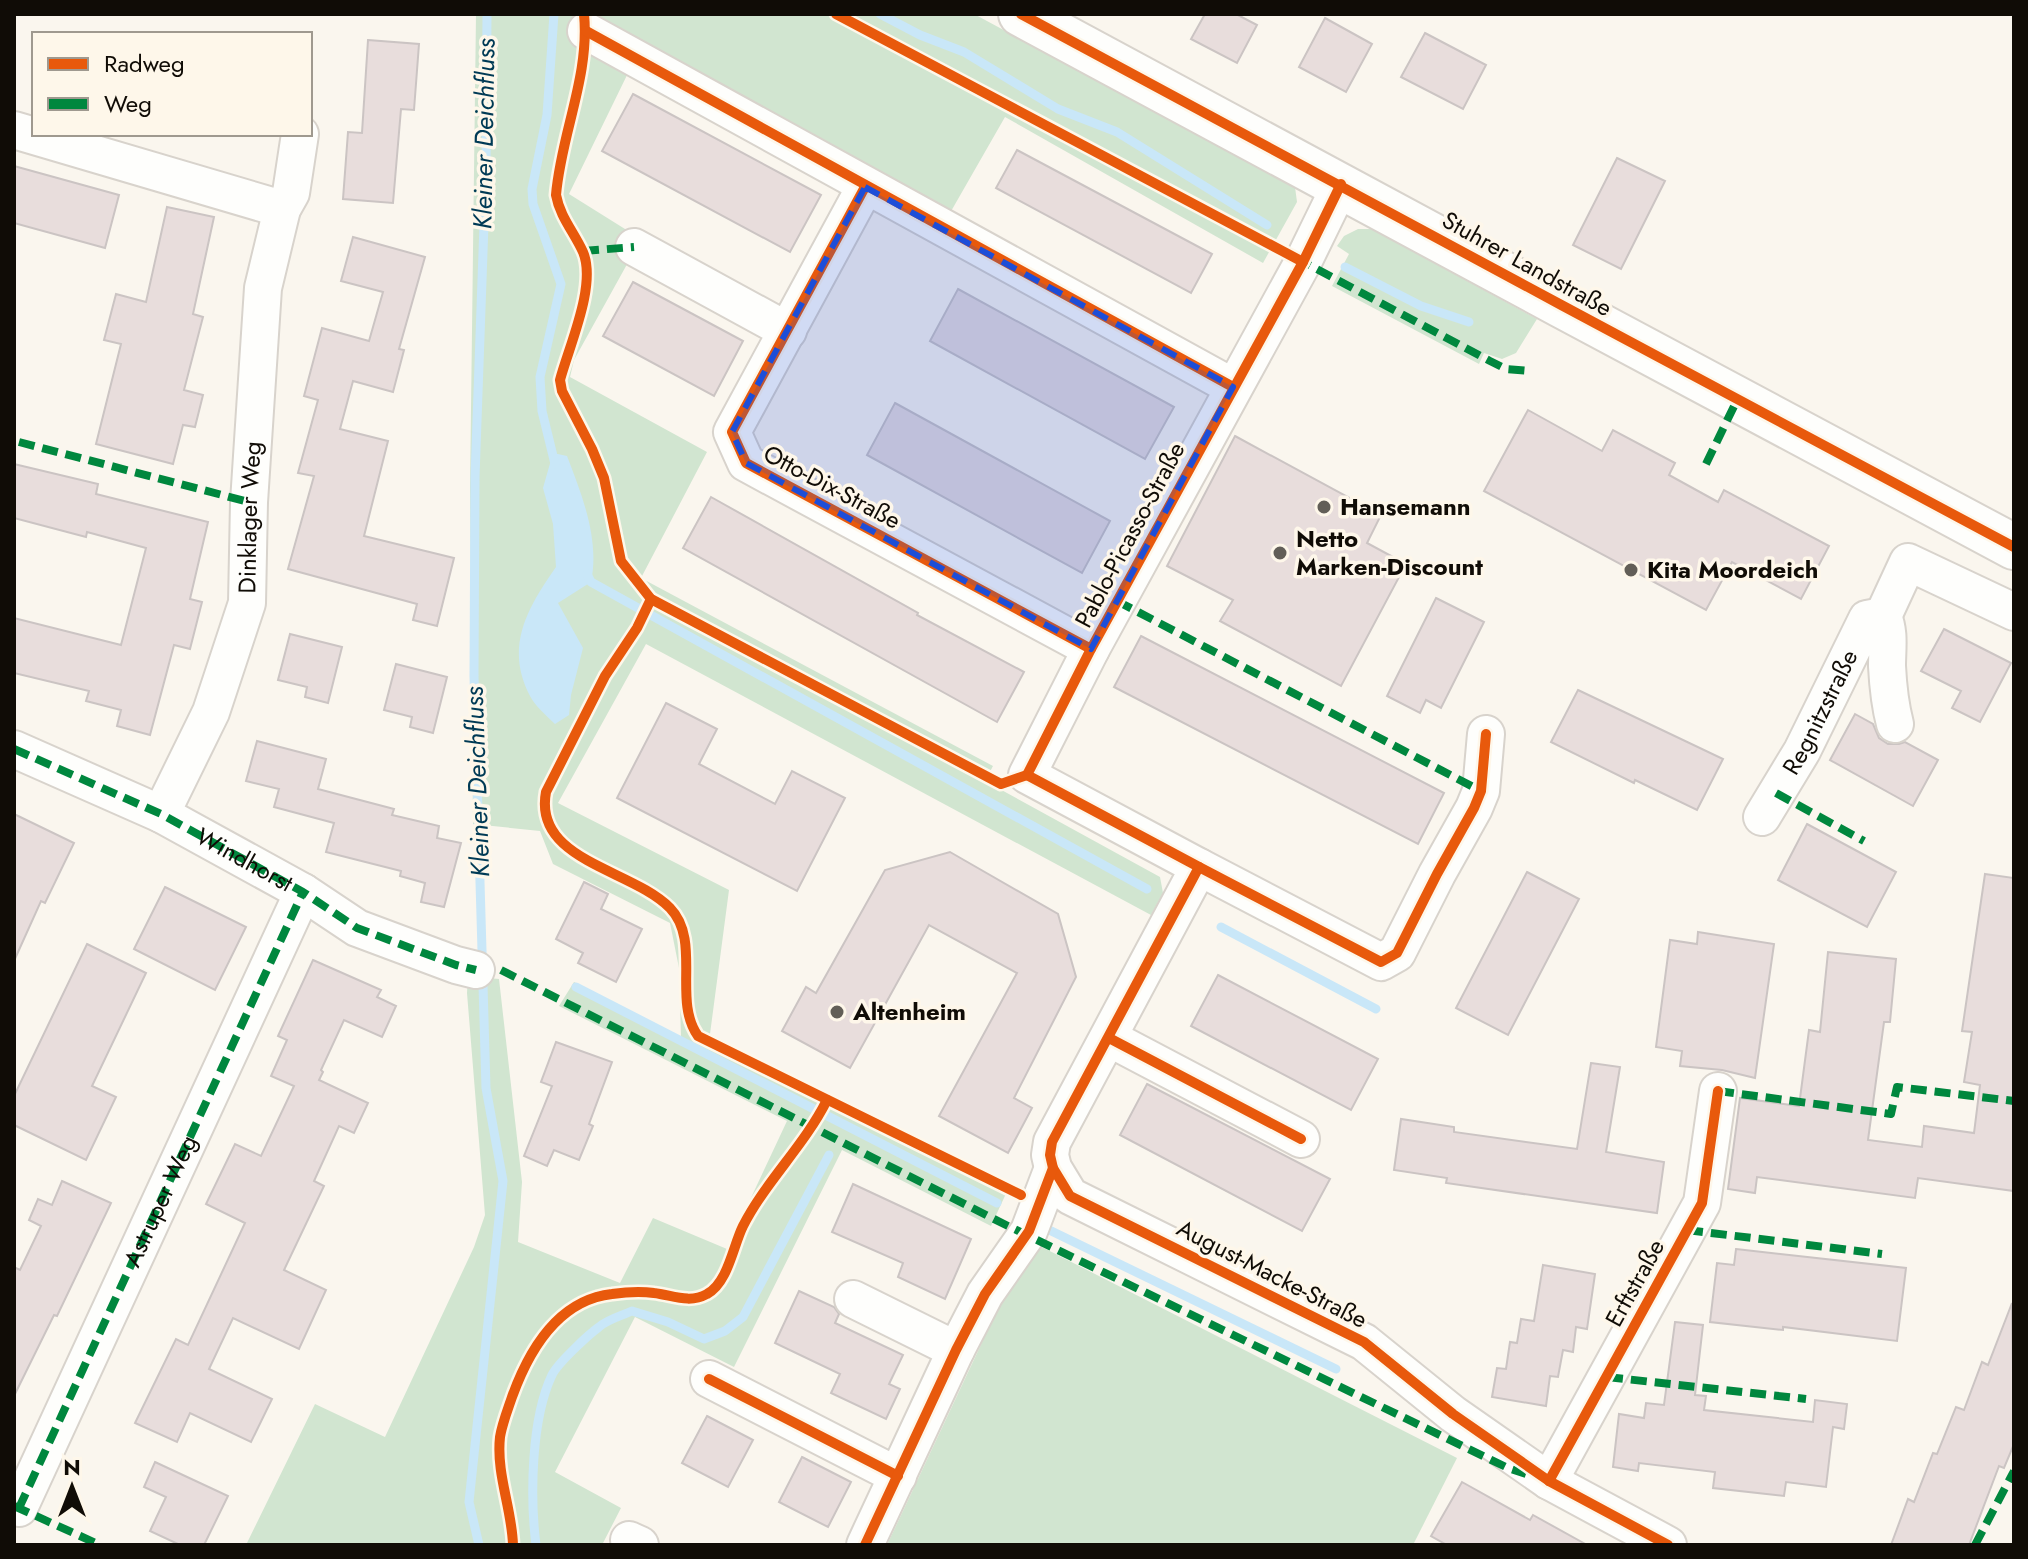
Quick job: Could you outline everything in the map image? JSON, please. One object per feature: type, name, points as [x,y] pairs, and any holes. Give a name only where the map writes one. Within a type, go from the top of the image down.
[{"type":"main road","name":"Stuhrer Landstraße","points":[[1021,14],[2014,547]]},
{"type":"street","points":[[586,31],[1233,387]]},
{"type":"street","points":[[34,136],[282,209]]},
{"type":"street","name":"Dinklager Weg","points":[[161,814],[211,712],[247,603],[249,502],[263,288],[282,209],[291,193],[300,136]]},
{"type":"street","name":"Pablo-Picasso-Straße","points":[[1199,867],[1027,775],[1091,649],[1303,262],[1341,184]]},
{"type":"street","name":"Otto-Dix-Straße","points":[[865,187],[732,432],[746,463],[1091,649]]},
{"type":"street","points":[[634,247],[788,331]]},
{"type":"street","name":"Regnitzstraße","points":[[1895,724],[1887,675],[1889,631],[1883,616],[1908,562],[2014,612]]},
{"type":"street","name":"Regnitzstraße","points":[[1762,817],[1802,751],[1867,619],[1883,616]]},
{"type":"street","points":[[865,1545],[985,1294],[1029,1231],[1053,1168],[1050,1155],[1052,1142],[1199,867],[1381,962],[1397,953],[1474,808],[1481,791],[1486,734]]},
{"type":"street","name":"Windhorst","points":[[14,749],[161,814],[303,892],[357,928],[476,970]]},
{"type":"street","name":"Astruper Weg","points":[[19,1508],[303,892]]},
{"type":"street","points":[[1109,1038],[1301,1139]]},
{"type":"street","name":"Erftstraße","points":[[1549,1481],[1702,1203],[1718,1091]]},
{"type":"street","name":"August-Macke-Straße","points":[[1053,1168],[1070,1196],[1364,1342],[1453,1414],[1549,1481],[1668,1545]]},
{"type":"street","points":[[853,1299],[956,1350]]},
{"type":"street","points":[[709,1379],[898,1476]]},
{"type":"highlighted area","points":[[865,187],[1233,387],[1091,649],[746,463],[732,432]]},
{"type":"green space","points":[[476,14],[974,14],[1295,187],[1297,202],[1263,263],[1005,117],[950,213],[630,69],[569,194],[641,239],[574,360],[570,377],[707,452],[641,578],[993,766],[985,781],[1160,877],[1163,893],[1151,915],[646,644],[558,803],[729,890],[710,1034],[1010,1185],[991,1226],[842,1150],[734,1367],[635,1317],[555,1472],[621,1508],[602,1545],[246,1545],[315,1404],[385,1437],[474,1247],[485,1215],[468,976],[499,979],[522,1182],[518,1242],[620,1283],[653,1218],[727,1249],[787,1121],[559,1006],[574,982],[681,1037],[679,968],[670,923],[553,864],[540,831],[473,824],[470,488]]},
{"type":"green space","points":[[1358,229],[1372,229],[1537,319],[1516,353],[1502,359],[1484,353],[1479,364],[1332,286],[1349,254],[1337,246],[1344,236]]},
{"type":"green space","points":[[1034,1243],[1457,1458],[1413,1545],[887,1545],[1016,1270]]},
{"type":"water","points":[[553,453],[567,456],[588,518],[593,550],[591,582],[558,603],[583,648],[569,715],[555,724],[530,696],[519,661],[519,644],[529,612],[556,567],[553,524],[543,488]]},
{"type":"building","points":[[1205,14],[1236,14],[1257,25],[1237,63],[1191,39]]},
{"type":"building","points":[[1325,18],[1372,44],[1346,92],[1299,67]]},
{"type":"building","points":[[1425,33],[1486,65],[1463,109],[1401,77]]},
{"type":"building","points":[[368,40],[419,44],[414,110],[401,109],[393,203],[343,199],[348,132],[362,133]]},
{"type":"building","points":[[633,94],[821,195],[790,252],[602,151]]},
{"type":"building","points":[[1017,150],[1212,254],[1191,293],[996,188]]},
{"type":"building","points":[[1617,158],[1665,181],[1621,269],[1573,245]]},
{"type":"building","points":[[14,166],[119,195],[105,248],[14,223]]},
{"type":"building","points":[[167,207],[214,217],[193,314],[203,317],[184,390],[203,395],[195,427],[183,425],[173,464],[96,444],[121,344],[104,340],[116,294],[146,302]]},
{"type":"building","points":[[353,237],[425,257],[399,349],[404,350],[393,392],[353,381],[340,429],[388,441],[364,536],[454,558],[437,626],[413,620],[417,604],[288,569],[314,476],[298,473],[318,400],[304,396],[322,328],[369,341],[383,292],[341,281]]},
{"type":"building","points":[[633,282],[743,341],[714,396],[603,336]]},
{"type":"building","points":[[958,289],[1174,407],[1145,459],[930,341]]},
{"type":"building","points":[[895,403],[1110,521],[1082,573],[867,455]]},
{"type":"building","points":[[1528,410],[1602,451],[1613,430],[1675,463],[1669,475],[1718,502],[1724,490],[1829,546],[1801,599],[1732,562],[1706,610],[1484,491]]},
{"type":"building","name":"Netto Marken-Discount","points":[[1235,436],[1381,515],[1367,543],[1406,564],[1341,686],[1220,621],[1233,600],[1167,566]]},
{"type":"building","points":[[14,464],[98,484],[96,494],[208,522],[190,599],[202,602],[190,649],[174,645],[150,735],[117,726],[121,710],[86,701],[89,691],[14,673],[14,618],[121,645],[146,548],[87,532],[86,537],[14,518]]},
{"type":"building","points":[[711,497],[917,615],[1024,672],[997,722],[683,548]]},
{"type":"building","points":[[1436,598],[1484,622],[1441,708],[1426,700],[1420,713],[1387,696]]},
{"type":"building","points":[[1944,629],[2011,663],[1980,722],[1952,708],[1961,691],[1921,671]]},
{"type":"building","points":[[290,634],[342,647],[328,703],[305,697],[307,687],[278,680]]},
{"type":"building","points":[[1141,636],[1444,793],[1418,844],[1114,687]]},
{"type":"building","points":[[396,664],[447,677],[433,733],[410,727],[412,717],[384,710]]},
{"type":"building","points":[[1578,690],[1723,759],[1697,810],[1551,742]]},
{"type":"building","points":[[666,703],[717,729],[699,764],[775,804],[792,771],[845,798],[797,891],[617,798]]},
{"type":"building","points":[[1855,714],[1873,724],[1879,738],[1888,744],[1905,742],[1938,760],[1913,806],[1830,760]]},
{"type":"building","points":[[257,741],[326,759],[318,789],[394,809],[392,815],[439,826],[437,838],[461,843],[444,907],[421,902],[425,883],[400,876],[401,871],[326,852],[334,823],[274,807],[279,789],[246,781]]},
{"type":"building","points":[[14,814],[74,843],[45,903],[41,901],[14,961]]},
{"type":"building","points":[[1807,824],[1896,872],[1867,927],[1778,880]]},
{"type":"building","name":"Altenheim","points":[[950,852],[1058,914],[1076,977],[1014,1098],[1032,1108],[1008,1153],[939,1116],[1017,973],[929,925],[850,1068],[782,1031],[806,987],[816,993],[885,870]]},
{"type":"building","points":[[1527,872],[1579,899],[1508,1035],[1456,1008]]},
{"type":"building","points":[[1985,874],[2014,878],[2014,1191],[1918,1178],[1915,1198],[1757,1177],[1755,1193],[1728,1189],[1740,1098],[1799,1106],[1809,1030],[1820,1032],[1828,952],[1896,959],[1890,1022],[1884,1022],[1868,1140],[1922,1147],[1924,1126],[1974,1133],[1980,1085],[1964,1082],[1972,1032],[1962,1031]]},
{"type":"building","points":[[584,882],[608,894],[601,909],[642,929],[616,982],[578,963],[583,953],[556,939]]},
{"type":"building","points":[[165,887],[246,927],[215,990],[134,949]]},
{"type":"building","points":[[1698,932],[1774,944],[1755,1078],[1722,1070],[1680,1066],[1682,1051],[1656,1047],[1670,940],[1697,944]]},
{"type":"building","points":[[87,944],[146,973],[92,1086],[116,1097],[86,1160],[14,1125],[14,1096]]},
{"type":"building","points":[[313,960],[381,990],[377,997],[396,1006],[382,1037],[344,1020],[321,1070],[319,1080],[368,1103],[354,1133],[339,1126],[314,1181],[324,1186],[284,1270],[326,1290],[299,1349],[233,1318],[209,1369],[272,1399],[251,1442],[190,1413],[177,1442],[135,1423],[176,1339],[188,1345],[245,1223],[206,1204],[235,1144],[261,1156],[294,1086],[271,1076],[287,1040],[278,1036]]},
{"type":"building","points":[[1218,975],[1378,1059],[1351,1110],[1191,1026]]},
{"type":"building","points":[[556,1042],[612,1062],[589,1124],[593,1126],[579,1160],[554,1150],[547,1166],[524,1156],[552,1086],[541,1082]]},
{"type":"building","points":[[1591,1063],[1620,1067],[1606,1152],[1664,1162],[1657,1213],[1446,1183],[1447,1178],[1394,1170],[1401,1119],[1454,1127],[1454,1132],[1577,1149]]},
{"type":"building","points":[[1147,1084],[1330,1179],[1302,1231],[1120,1135]]},
{"type":"building","points":[[62,1181],[111,1203],[57,1316],[54,1315],[14,1396],[14,1267],[20,1270],[41,1226],[29,1220],[38,1199],[52,1205]]},
{"type":"building","points":[[853,1184],[971,1239],[945,1299],[898,1277],[903,1263],[832,1232]]},
{"type":"building","points":[[1736,1249],[1906,1268],[1897,1341],[1783,1327],[1783,1330],[1710,1322],[1717,1263],[1734,1265]]},
{"type":"building","points":[[1543,1265],[1595,1274],[1587,1329],[1576,1327],[1573,1352],[1563,1350],[1558,1377],[1550,1376],[1546,1406],[1492,1397],[1497,1368],[1506,1369],[1510,1342],[1517,1343],[1521,1319],[1534,1321]]},
{"type":"building","points":[[799,1291],[834,1307],[839,1314],[835,1323],[903,1355],[889,1384],[900,1389],[886,1419],[831,1393],[840,1374],[775,1343]]},
{"type":"building","points":[[2012,1303],[2014,1444],[2004,1468],[1999,1466],[1969,1545],[1891,1545],[1908,1499],[1914,1502],[1933,1453],[1937,1454],[1956,1407],[1964,1410],[1982,1362],[1988,1365]]},
{"type":"building","points":[[1675,1322],[1703,1325],[1695,1395],[1706,1396],[1704,1410],[1813,1422],[1815,1400],[1847,1404],[1844,1429],[1833,1427],[1826,1487],[1786,1482],[1784,1496],[1713,1488],[1715,1472],[1639,1463],[1638,1471],[1613,1467],[1619,1414],[1644,1418],[1646,1403],[1664,1405]]},
{"type":"building","points":[[707,1416],[753,1440],[728,1487],[682,1463]]},
{"type":"building","points":[[802,1457],[851,1482],[828,1527],[779,1502]]},
{"type":"building","points":[[155,1462],[228,1496],[204,1545],[180,1545],[150,1531],[166,1497],[144,1487]]},
{"type":"building","points":[[1462,1482],[1530,1520],[1533,1515],[1587,1545],[1447,1545],[1431,1536]]},
{"type":"waterway","name":"Kleiner Deichfluss","points":[[479,1545],[469,1502],[503,1181],[486,1088],[474,676],[475,477],[486,168],[487,14]]},
{"type":"waterway","points":[[554,14],[547,115],[532,189],[533,204],[561,284],[540,377],[542,411],[555,464]]},
{"type":"waterway","points":[[880,14],[920,35],[964,52],[1058,109],[1117,132],[1267,225]]},
{"type":"waterway","points":[[1345,267],[1421,306],[1469,322]]},
{"type":"waterway","points":[[587,574],[591,582],[1147,889]]},
{"type":"waterway","points":[[1221,927],[1376,1009]]},
{"type":"waterway","points":[[576,987],[997,1203]]},
{"type":"waterway","points":[[536,1545],[533,1504],[536,1435],[545,1393],[555,1370],[603,1324],[632,1311],[668,1322],[704,1339],[725,1331],[743,1317],[829,1155]]},
{"type":"waterway","points":[[1041,1226],[1336,1369]]},
{"type":"marked path","points":[[583,251],[634,247]]},
{"type":"marked path","points":[[1296,258],[1506,369],[1529,371]]},
{"type":"marked path","points":[[1706,464],[1737,400]]},
{"type":"marked path","points":[[19,442],[249,502]]},
{"type":"marked path","points":[[1117,601],[1481,791]]},
{"type":"marked path","points":[[14,749],[161,814],[303,892],[357,928],[476,970]]},
{"type":"marked path","points":[[1776,793],[1864,841]]},
{"type":"marked path","points":[[19,1508],[303,892]]},
{"type":"marked path","points":[[501,970],[1006,1225],[1526,1474]]},
{"type":"marked path","points":[[1718,1091],[1891,1114],[1897,1087],[2014,1101]]},
{"type":"marked path","points":[[1687,1230],[1882,1254]]},
{"type":"marked path","points":[[1607,1377],[1806,1399]]},
{"type":"marked path","points":[[1975,1545],[2014,1471]]},
{"type":"marked path","points":[[14,1506],[100,1545]]},
{"type":"cycle path","points":[[584,14],[583,60],[556,195],[583,252],[587,281],[580,316],[560,380],[562,391],[604,478],[621,561],[651,599],[1001,784],[1027,775]]},
{"type":"cycle path","points":[[836,14],[1303,262]]},
{"type":"cycle path","points":[[1021,14],[2014,547]]},
{"type":"cycle path","points":[[586,31],[1233,387]]},
{"type":"cycle path","points":[[1341,184],[1303,262],[1091,649],[1027,775],[1199,867],[1052,1142],[1050,1155],[1053,1168],[1070,1196],[1364,1342],[1453,1414],[1549,1481],[1668,1545]]},
{"type":"cycle path","points":[[865,187],[732,432],[746,463],[1091,649]]},
{"type":"cycle path","points":[[651,599],[637,628],[605,676],[546,792],[546,815],[555,834],[570,849],[633,883],[670,908],[679,921],[684,937],[687,1005],[698,1036],[1021,1195]]},
{"type":"cycle path","points":[[1199,867],[1381,962],[1397,953],[1474,808],[1481,791],[1486,734]]},
{"type":"cycle path","points":[[1109,1038],[1301,1139]]},
{"type":"cycle path","points":[[1549,1481],[1702,1203],[1718,1091]]},
{"type":"cycle path","points":[[513,1545],[500,1464],[500,1437],[519,1379],[537,1345],[561,1317],[593,1298],[638,1292],[694,1298],[714,1289],[725,1273],[739,1234],[752,1210],[827,1100]]},
{"type":"cycle path","points":[[865,1545],[985,1294],[1029,1231],[1053,1168]]},
{"type":"cycle path","points":[[709,1379],[898,1476]]},
{"type":"place","name":"Hansemann","points":[[1324,507]]},
{"type":"place","name":"Netto Marken-Discount","points":[[1280,553]]},
{"type":"place","name":"Kita Moordeich","points":[[1631,570]]},
{"type":"place","name":"Altenheim","points":[[837,1012]]}]
